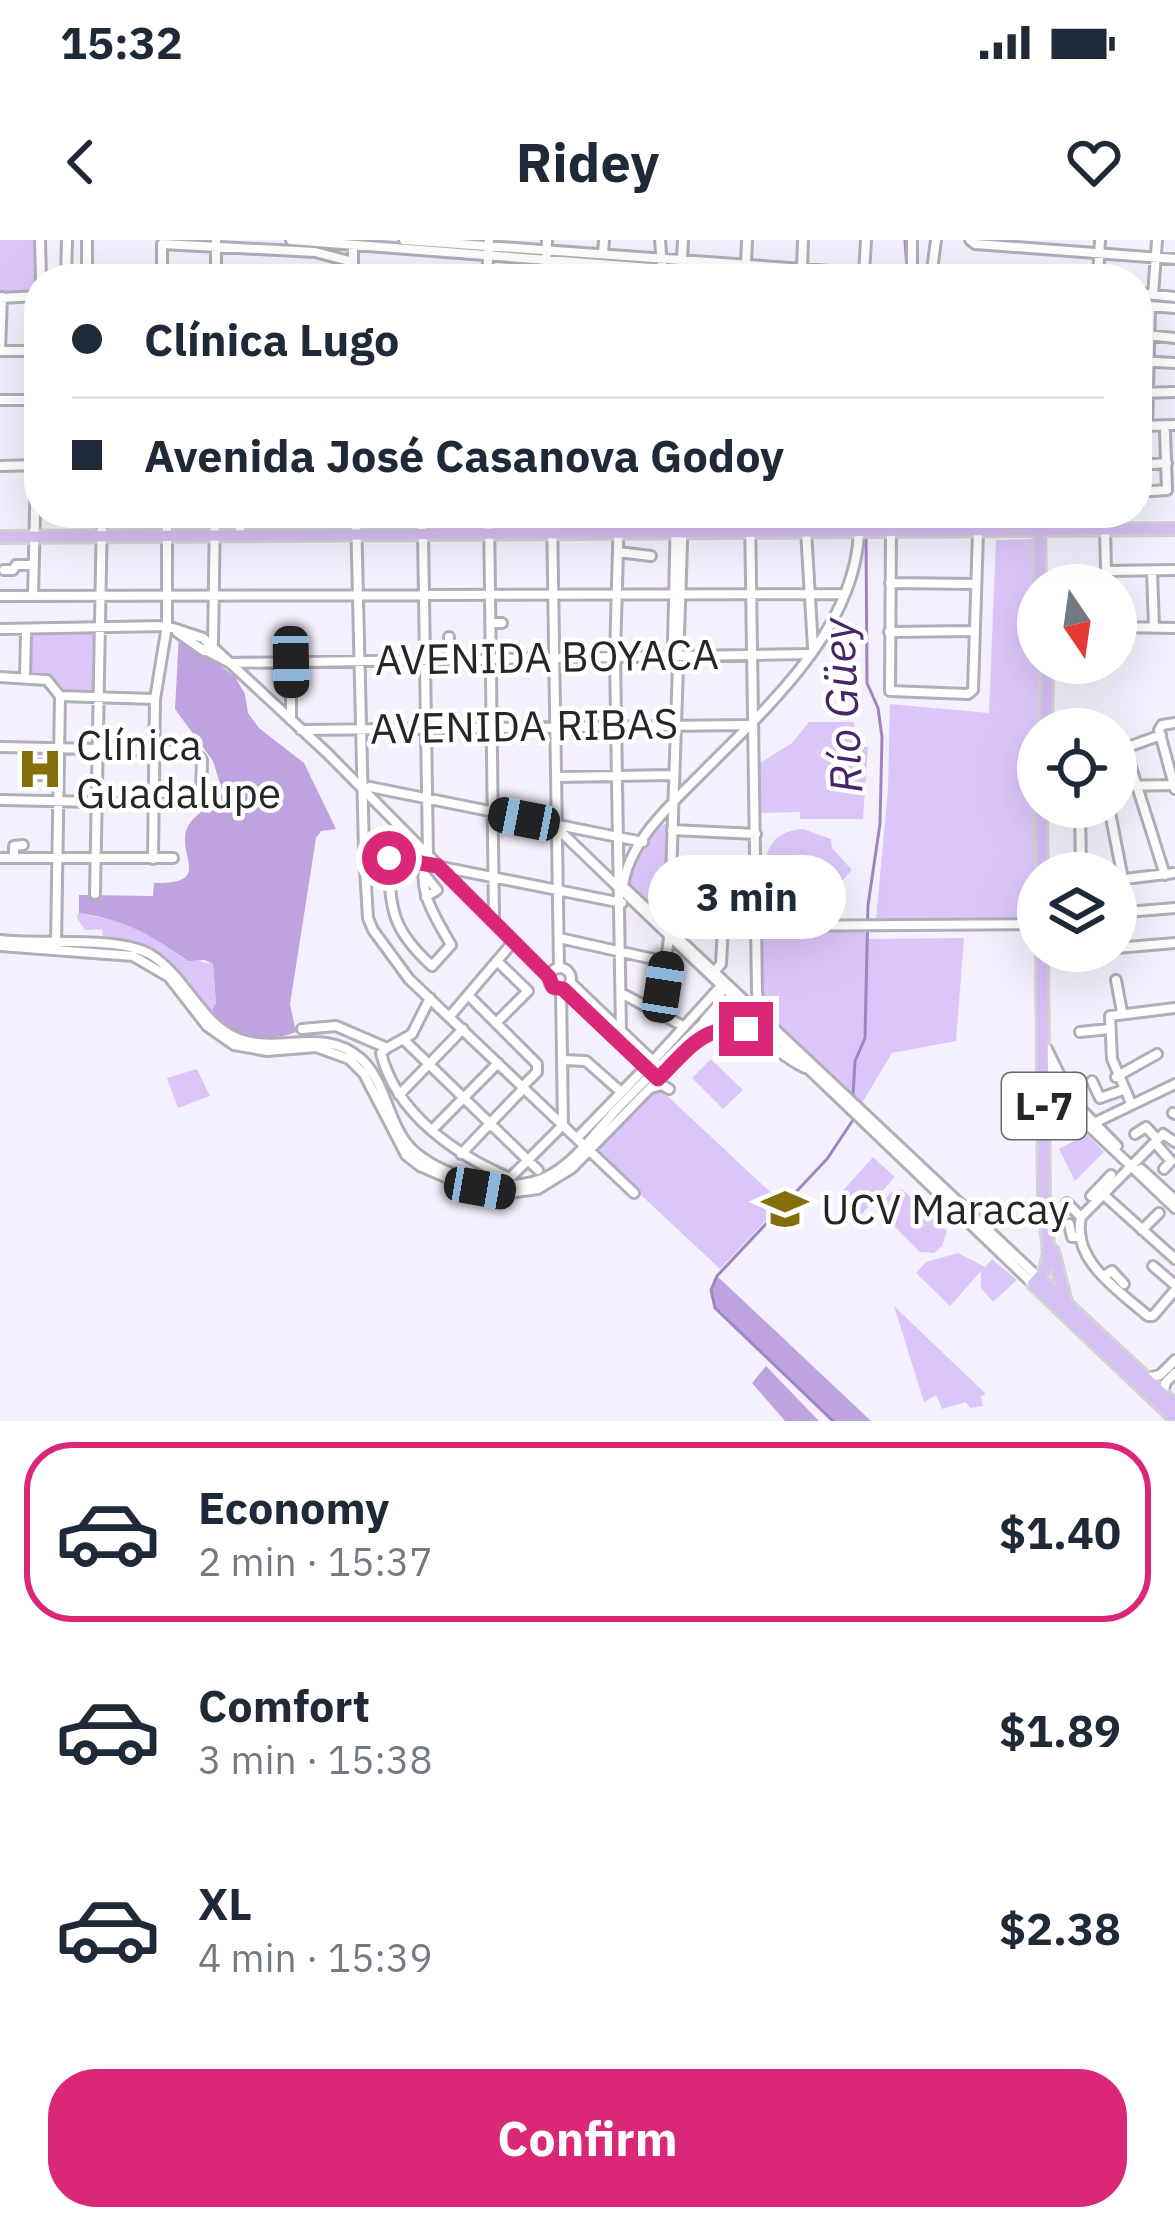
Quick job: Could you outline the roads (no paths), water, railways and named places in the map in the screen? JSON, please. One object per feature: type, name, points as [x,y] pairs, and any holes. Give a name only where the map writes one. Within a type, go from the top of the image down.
[{"type":"main road","points":[[0,534],[575,528]]},
{"type":"main road","points":[[877,528],[1016,528]]},
{"type":"main road","points":[[1042,528],[1043,564]]},
{"type":"main road","points":[[214,535],[357,532]]},
{"type":"main road","name":"L-7","points":[[1046,972],[1053,1264]]},
{"type":"main road","name":"L-7","points":[[1046,1056],[1053,1264]]},
{"type":"main road","points":[[1038,1281],[1053,1264]]},
{"type":"main road","points":[[1053,1264],[1067,1306]]},
{"type":"main road","points":[[1038,1281],[1164,1388]]},
{"type":"main road","points":[[1038,1281],[1175,1419]]},
{"type":"street","points":[[291,240],[488,247]]},
{"type":"street","points":[[404,240],[603,254],[644,264]]},
{"type":"street","points":[[603,254],[604,240]]},
{"type":"street","points":[[682,260],[683,240]]},
{"type":"street","points":[[1099,264],[1100,240]]},
{"type":"street","points":[[1157,240],[1153,295],[1175,296]]},
{"type":"street","points":[[970,241],[1175,259]]},
{"type":"street","points":[[162,242],[315,252],[353,262],[353,245]]},
{"type":"street","points":[[547,250],[634,264]]},
{"type":"street","points":[[674,264],[682,260],[733,264]]},
{"type":"street","points":[[0,351],[1,297]]},
{"type":"street","points":[[1152,490],[1167,490],[1166,432]]},
{"type":"street","points":[[1152,464],[1166,463]]},
{"type":"street","points":[[33,596],[35,528]]},
{"type":"street","points":[[95,894],[101,528]]},
{"type":"street","points":[[153,859],[155,699],[167,628],[168,528]]},
{"type":"street","points":[[207,646],[214,596],[214,528]]},
{"type":"street","points":[[240,528],[240,532]]},
{"type":"street","points":[[357,528],[364,852],[373,930],[392,960],[634,1193]]},
{"type":"street","points":[[618,528],[616,837],[621,1031]]},
{"type":"street","points":[[659,1012],[667,962],[673,828],[680,528]]},
{"type":"street","points":[[750,528],[757,924],[753,1002],[758,1018],[805,1068],[885,1136]]},
{"type":"street","points":[[806,528],[811,652]]},
{"type":"street","points":[[620,887],[643,842],[672,803],[811,652],[844,594],[862,528]]},
{"type":"street","points":[[1104,564],[1108,528]]},
{"type":"street","points":[[549,977],[559,968],[553,530]]},
{"type":"street","points":[[891,530],[890,692],[968,694],[973,689],[978,531]]},
{"type":"street","points":[[389,858],[390,903],[401,934],[431,966],[451,945],[426,897],[422,531]]},
{"type":"street","points":[[489,531],[494,923]]},
{"type":"street","points":[[617,552],[650,556]]},
{"type":"street","points":[[4,570],[34,565]]},
{"type":"street","points":[[1137,571],[1175,570]]},
{"type":"street","points":[[1153,571],[1154,628]]},
{"type":"street","points":[[890,584],[976,584]]},
{"type":"street","points":[[0,596],[844,594]]},
{"type":"street","points":[[490,623],[502,623]]},
{"type":"street","points":[[0,631],[101,628]]},
{"type":"street","points":[[167,628],[207,646]]},
{"type":"street","points":[[0,631],[167,628],[184,635],[207,646],[362,790]]},
{"type":"street","points":[[1137,628],[1175,628]]},
{"type":"street","points":[[25,678],[26,632]]},
{"type":"street","points":[[889,632],[974,632]]},
{"type":"street","points":[[448,637],[449,659]]},
{"type":"street","name":"AVENIDA BOYACA","points":[[207,646],[230,663],[811,652]]},
{"type":"street","points":[[291,662],[291,721]]},
{"type":"street","points":[[230,663],[362,790],[425,865]]},
{"type":"street","points":[[0,677],[49,681],[60,696],[56,944]]},
{"type":"street","points":[[60,696],[155,699]]},
{"type":"street","name":"AVENIDA RIBAS","points":[[301,730],[750,722]]},
{"type":"street","points":[[1137,785],[1175,786],[1171,755],[1160,726],[1175,722]]},
{"type":"street","points":[[1137,744],[1161,735]]},
{"type":"street","points":[[0,747],[200,754],[201,797],[193,804],[0,800]]},
{"type":"street","points":[[44,765],[59,766]]},
{"type":"street","points":[[557,777],[700,775]]},
{"type":"street","points":[[362,790],[370,787],[643,842]]},
{"type":"street","points":[[1137,790],[1170,874],[1137,877]]},
{"type":"street","points":[[655,825],[664,820],[673,828],[756,834]]},
{"type":"street","points":[[558,827],[720,987],[753,1002],[758,1018]]},
{"type":"street","points":[[14,858],[14,846],[23,845]]},
{"type":"street","points":[[558,852],[575,847]]},
{"type":"street","points":[[364,852],[633,904]]},
{"type":"street","points":[[0,858],[173,859]]},
{"type":"street","points":[[438,866],[549,977],[621,1031],[661,1073]]},
{"type":"street","points":[[620,887],[633,904],[742,999],[753,1002]]},
{"type":"street","points":[[1137,911],[1175,908]]},
{"type":"street","points":[[757,924],[1017,923]]},
{"type":"street","points":[[714,972],[721,964],[723,926]]},
{"type":"street","points":[[559,938],[667,962]]},
{"type":"street","points":[[450,1016],[513,942]]},
{"type":"street","points":[[1137,946],[1175,943]]},
{"type":"street","points":[[2,945],[119,944],[151,954],[179,977],[220,1029],[246,1041],[316,1040],[347,1048],[374,1075],[404,1141],[442,1169],[522,1185],[556,1172],[650,1088],[719,1004],[720,987]]},
{"type":"street","points":[[2,945],[133,956],[169,977],[207,1026],[234,1045],[267,1051],[316,1047],[349,1058],[364,1073],[406,1155],[457,1182],[508,1192],[538,1189],[560,1179],[585,1147],[714,1029],[731,1027],[760,1037],[805,1068]]},
{"type":"street","points":[[496,1023],[527,991],[498,962]]},
{"type":"street","points":[[430,998],[412,1034],[381,1053],[383,1061],[399,1095],[432,1130],[461,1154],[510,1178],[563,1125],[561,1006],[568,972],[559,968]]},
{"type":"street","points":[[1116,980],[1121,1003]]},
{"type":"street","points":[[562,987],[661,1073]]},
{"type":"street","points":[[556,1188],[621,1092],[661,1073],[683,1026],[720,987]]},
{"type":"street","points":[[620,992],[683,1026]]},
{"type":"street","points":[[461,1154],[537,1072],[537,1064],[469,996]]},
{"type":"street","points":[[1130,1103],[1117,1077],[1109,1030],[1110,1016],[1135,996]]},
{"type":"street","points":[[1121,1003],[1153,1010],[1175,1008]]},
{"type":"street","points":[[1153,1010],[1160,1022]]},
{"type":"street","points":[[1148,1024],[1153,1010]]},
{"type":"street","points":[[701,1025],[727,1016],[758,1018],[770,1024],[1038,1281]]},
{"type":"street","points":[[302,1029],[336,1026],[387,1048]]},
{"type":"street","points":[[399,1095],[463,1029]]},
{"type":"street","points":[[1080,1032],[1109,1030]]},
{"type":"street","points":[[404,1040],[538,1170]]},
{"type":"street","points":[[1117,1077],[1156,1054]]},
{"type":"street","points":[[1046,1056],[1091,1124],[1175,1204]]},
{"type":"street","points":[[562,1060],[586,1061],[621,1092]]},
{"type":"street","points":[[432,1130],[498,1063]]},
{"type":"street","points":[[1050,1080],[1071,1109],[1091,1124]]},
{"type":"street","points":[[1092,1081],[1100,1098],[1123,1090]]},
{"type":"street","points":[[1091,1124],[1175,1084]]},
{"type":"street","points":[[1135,1133],[1145,1126],[1157,1139],[1171,1161],[1164,1168]]},
{"type":"street","points":[[1076,1222],[1157,1139],[1166,1134],[1175,1142]]},
{"type":"street","points":[[1155,1160],[1163,1152]]},
{"type":"street","points":[[1091,1196],[1104,1191],[1111,1174]]},
{"type":"street","points":[[1104,1191],[1175,1259]]},
{"type":"street","points":[[1067,1204],[1088,1259],[1104,1277],[1112,1271],[1116,1288],[1148,1316],[1153,1316],[1175,1287],[1153,1266]]},
{"type":"street","points":[[1142,1230],[1159,1214]]},
{"type":"street","points":[[1164,1388],[1175,1360]]},
{"type":"street","points":[[1164,1388],[1175,1373]]},
{"type":"waterway","name":"Río Güey","points":[[905,240],[907,264]]},
{"type":"waterway","name":"Río Güey","points":[[853,1095],[855,1061],[865,1038],[868,905],[880,824],[882,737],[878,708],[867,683],[866,533]]},
{"type":"waterway","name":"Río Güey","points":[[833,1421],[715,1308],[711,1290],[717,1276],[827,1159],[853,1120]]},
{"type":"waterway","points":[[1162,1379],[1175,1367]]},
{"type":"place","name":"Clínica Guadalupe","points":[[40,769]]},
{"type":"place","name":"UCV Maracay","points":[[785,1209]]}]
